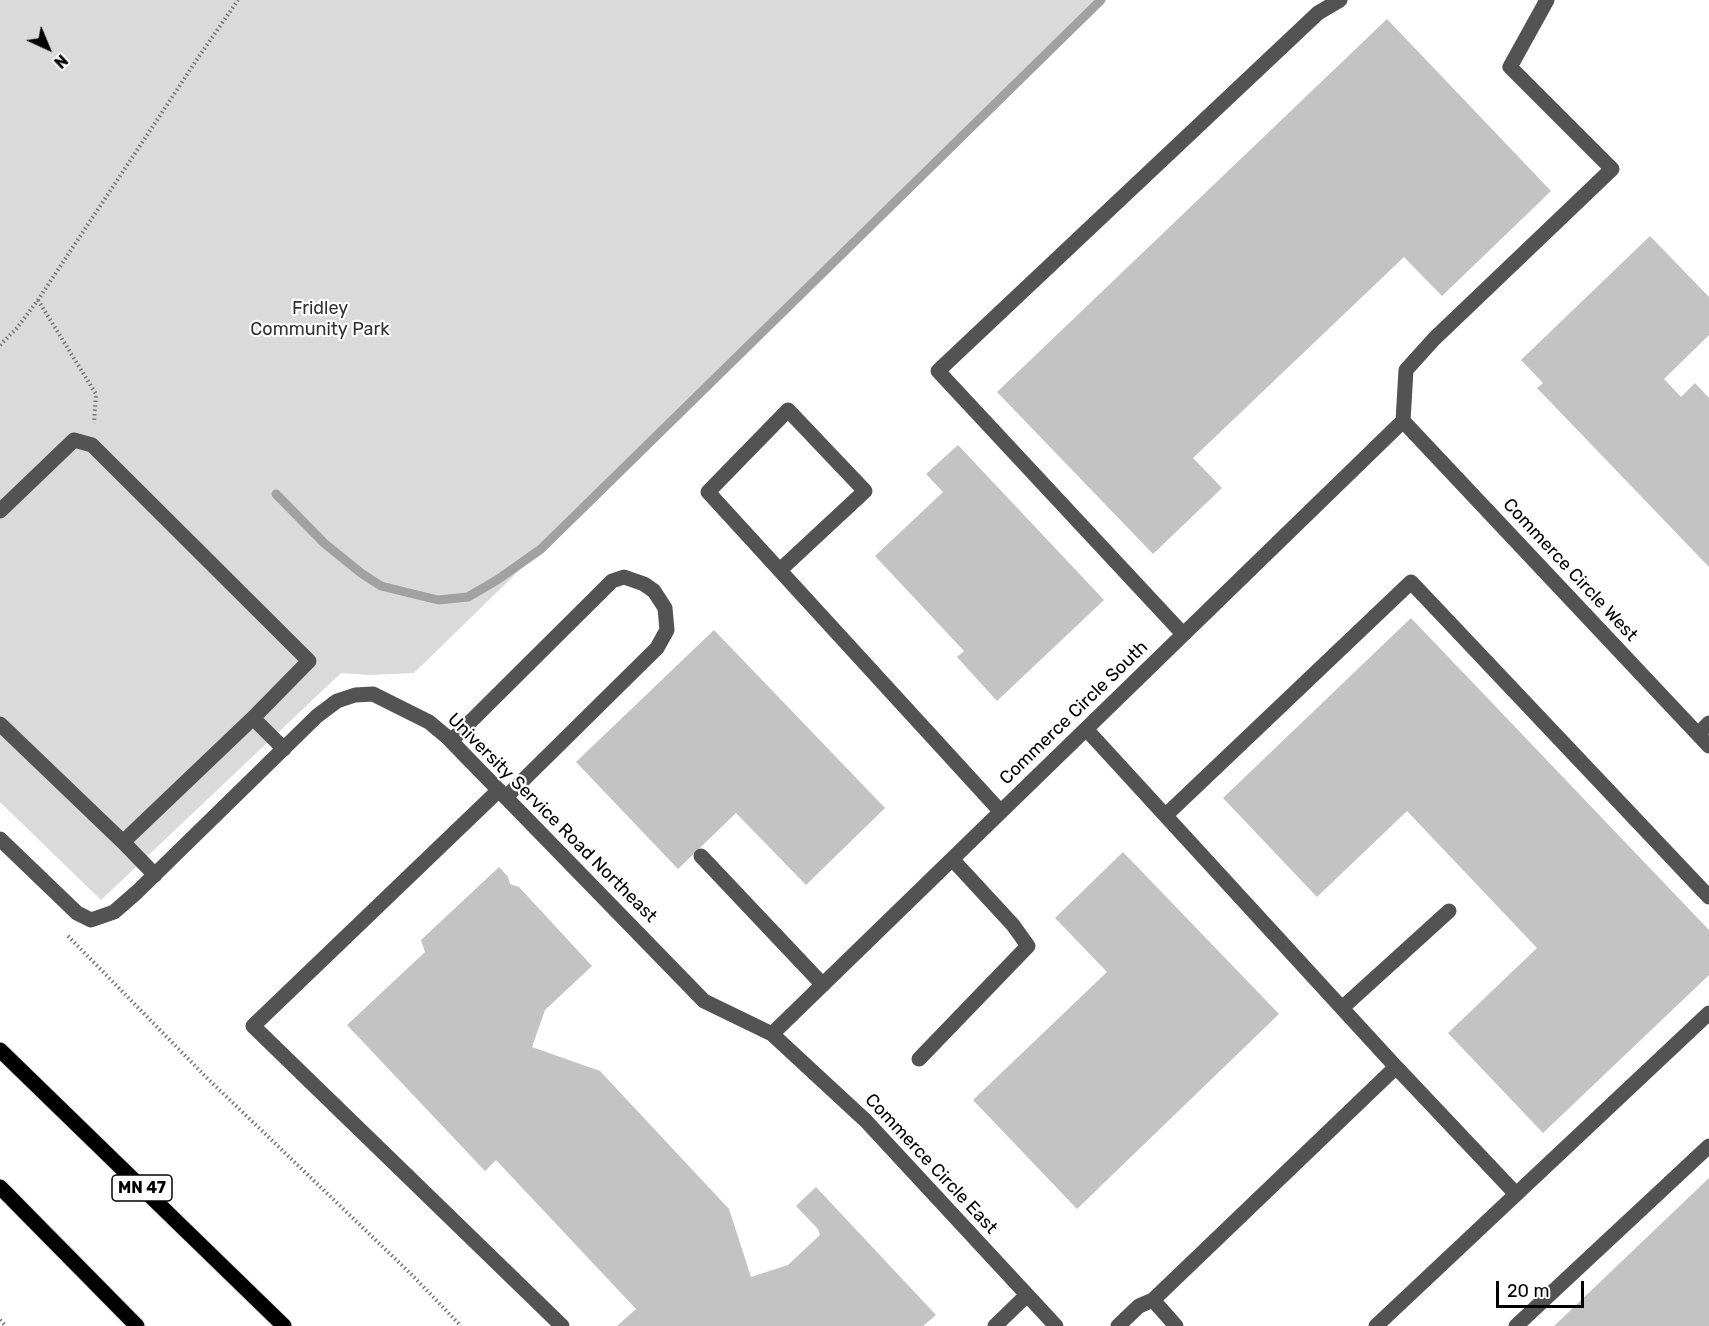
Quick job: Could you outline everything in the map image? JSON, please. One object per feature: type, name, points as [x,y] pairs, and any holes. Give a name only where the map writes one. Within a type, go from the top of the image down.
[{"type":"main road","name":"MN 47","points":[[0,1050],[285,1326]]},
{"type":"main road","points":[[0,1187],[137,1326]]},
{"type":"street","points":[[1183,634],[938,371],[1318,14],[1340,0]]},
{"type":"street","points":[[1403,421],[1406,369],[1434,339],[1612,169],[1510,67],[1547,0]]},
{"type":"street","points":[[780,570],[865,491],[788,410],[708,492],[1001,812]]},
{"type":"street","name":"Commerce Circle South","points":[[772,1034],[1403,421]]},
{"type":"street","name":"Commerce Circle West","points":[[1403,421],[1703,729],[1709,746]]},
{"type":"street","points":[[0,511],[74,440],[92,445],[309,661],[123,842]]},
{"type":"street","points":[[451,741],[612,581],[624,577],[644,584],[654,591],[665,608],[667,630],[657,648],[253,1026],[562,1326]]},
{"type":"street","points":[[1166,815],[1411,582],[1709,897]]},
{"type":"street","name":"University Service Road Northeast","points":[[0,839],[77,913],[91,920],[114,912],[155,875],[316,716],[337,701],[355,694],[373,694],[429,722],[451,741],[704,1001],[772,1034]]},
{"type":"street","points":[[253,718],[284,749]]},
{"type":"street","points":[[0,724],[155,875]]},
{"type":"street","points":[[1086,729],[1396,1067],[1516,1194]]},
{"type":"street","points":[[701,856],[823,985]]},
{"type":"street","points":[[919,1059],[1028,946],[1013,925],[952,859]]},
{"type":"street","points":[[1342,1008],[1449,911]]},
{"type":"street","points":[[1376,1326],[1709,1013]]},
{"type":"street","name":"Commerce Circle East","points":[[772,1034],[866,1121],[1056,1326]]},
{"type":"street","points":[[1118,1326],[1139,1306],[1153,1300],[1396,1067]]},
{"type":"street","points":[[1516,1326],[1709,1146]]},
{"type":"street","points":[[995,1326],[1027,1294]]},
{"type":"street","points":[[1153,1300],[1176,1326]]},
{"type":"path","points":[[0,345],[17,328],[38,300],[238,0]]},
{"type":"path","points":[[38,300],[96,394],[92,445]]},
{"type":"path","points":[[62,930],[206,1077],[412,1275],[461,1326]]},
{"type":"path","points":[[0,1320],[6,1326]]},
{"type":"green space","name":"Fridley Community Park","points":[[0,0],[1104,0],[414,673],[369,675],[341,673],[101,900],[0,802]]},
{"type":"building","points":[[1387,19],[1551,191],[1442,296],[1404,257],[1193,458],[1222,488],[1153,554],[997,392]]},
{"type":"building","points":[[1650,236],[1709,297],[1709,335],[1664,379],[1681,397],[1695,383],[1709,398],[1709,567],[1537,388],[1543,383],[1521,360]]},
{"type":"building","points":[[958,445],[1104,600],[997,701],[957,657],[964,651],[875,556],[943,492],[926,474]]},
{"type":"building","points":[[1411,618],[1709,930],[1709,975],[1543,1133],[1448,1033],[1537,948],[1407,811],[1317,897],[1223,798]]},
{"type":"building","points":[[714,630],[885,808],[806,885],[736,813],[678,869],[576,762]]},
{"type":"building","points":[[1123,852],[1279,1014],[1077,1209],[973,1100],[1107,972],[1055,918]]},
{"type":"building","points":[[499,867],[508,877],[510,884],[519,887],[592,966],[545,1010],[532,1047],[600,1071],[729,1209],[751,1277],[788,1265],[820,1235],[818,1229],[796,1206],[816,1187],[936,1315],[923,1326],[617,1326],[636,1309],[496,1160],[485,1171],[347,1025],[425,952],[421,940]]},
{"type":"building","points":[[1709,1178],[1709,1326],[1554,1326]]},
{"type":"waterway","points":[[276,494],[324,543],[381,586],[438,600],[468,597],[497,580],[541,549],[1101,0]]}]
